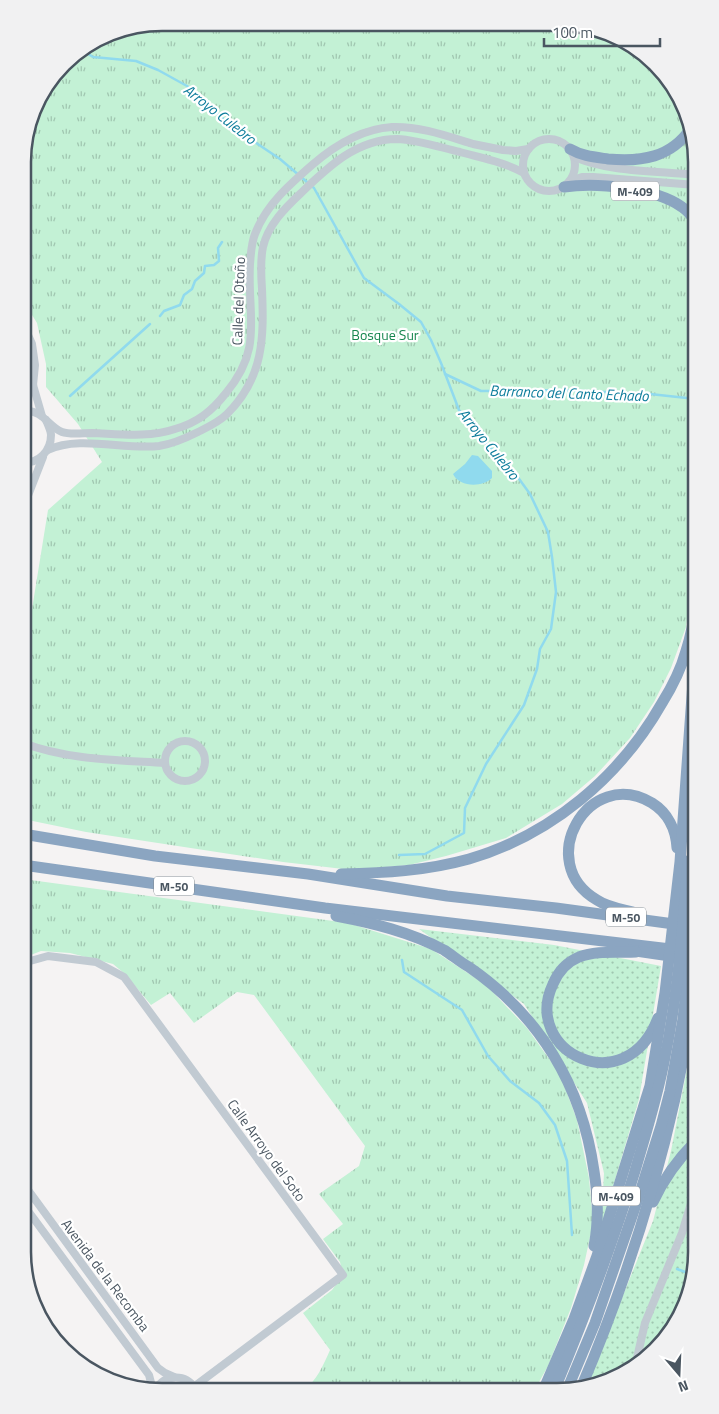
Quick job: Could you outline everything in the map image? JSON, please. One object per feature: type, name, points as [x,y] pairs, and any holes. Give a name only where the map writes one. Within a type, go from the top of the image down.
[{"type":"highway","points":[[572,153],[619,160],[651,158],[678,144],[685,136]]},
{"type":"highway","name":"M-409","points":[[567,184],[617,187],[659,195],[682,207],[688,213]]},
{"type":"highway","points":[[308,874],[390,873],[447,864],[468,859],[505,845],[540,828],[581,800],[613,770],[642,736],[676,677],[688,645]]},
{"type":"highway","name":"M-409","points":[[570,1382],[595,1323],[638,1199],[670,1091],[680,994],[685,904],[683,830],[687,765]]},
{"type":"highway","points":[[640,913],[596,900],[579,884],[569,863],[568,848],[574,826],[586,810],[607,798],[622,795],[638,798],[657,807],[667,818],[674,832],[685,904]]},
{"type":"highway","name":"M-50","points":[[31,835],[155,856],[308,874],[447,896],[556,908],[687,926]]},
{"type":"highway","name":"M-50","points":[[31,866],[325,908],[583,939],[626,942],[687,951]]},
{"type":"highway","name":"M-409","points":[[584,1379],[611,1313],[632,1252],[665,1142],[677,1094],[680,994],[687,872]]},
{"type":"highway","points":[[325,908],[331,915],[389,927],[444,950],[497,988],[530,1021],[562,1068],[584,1120],[591,1147],[598,1206],[597,1233],[593,1253],[574,1319]]},
{"type":"highway","points":[[556,908],[640,913],[687,920]]},
{"type":"highway","points":[[583,939],[636,952],[687,959]]},
{"type":"highway","points":[[636,952],[597,952],[569,963],[559,973],[550,991],[548,1013],[552,1032],[560,1043],[576,1057],[591,1062],[606,1063],[624,1059],[641,1047],[650,1035],[657,1020],[680,994],[687,1009]]},
{"type":"highway","name":"M-409","points":[[549,1383],[597,1256],[650,1086],[657,1050],[680,994],[687,986]]},
{"type":"highway","name":"M-409","points":[[550,1383],[585,1318],[626,1198],[643,1145],[680,994]]},
{"type":"highway","points":[[632,1252],[662,1183],[687,1151]]},
{"type":"street","name":"Calle del Otoño","points":[[32,410],[44,417],[61,432],[158,433],[189,424],[204,416],[216,406],[243,371],[248,353],[252,325],[250,290],[252,247],[254,235],[262,218],[280,194],[327,152],[346,140],[374,130],[392,127],[427,130],[503,150],[516,152],[528,149]]},
{"type":"street","name":"Calle del Otoño","points":[[32,462],[59,445],[160,446],[179,441],[226,415],[243,394],[254,376],[261,355],[263,330],[261,261],[263,246],[270,227],[293,200],[349,152],[379,141],[396,139],[426,143],[500,162],[524,174]]},
{"type":"street","points":[[688,174],[588,163],[572,153],[564,143],[554,139],[542,139],[534,143],[523,158],[524,174],[528,182],[538,189],[548,192],[582,178],[593,177],[688,184]]},
{"type":"street","points":[[567,184],[575,172],[572,153]]},
{"type":"street","points":[[32,344],[36,365],[33,385],[52,434],[32,487]]},
{"type":"street","points":[[183,741],[197,744],[205,756],[203,771],[196,778],[187,781],[173,778],[167,771],[165,763],[165,756],[170,748],[183,741]]},
{"type":"street","points":[[31,745],[99,760],[165,763]]},
{"type":"street","name":"Calle Arroyo del Soto","points":[[31,961],[48,956],[96,962],[124,977],[343,1275],[203,1383]]},
{"type":"street","name":"Avenida de la Recomba","points":[[31,1194],[158,1368],[189,1383]]},
{"type":"street","name":"Avenida de la Recomba","points":[[31,1216],[149,1375],[151,1382]]},
{"type":"street","points":[[638,1354],[645,1322],[687,1216]]},
{"type":"street","points":[[160,1383],[174,1377]]},
{"type":"green space","name":"Bosque Sur","points":[[163,31],[556,31],[574,32],[599,38],[629,53],[655,76],[674,104],[681,120],[687,145],[688,163],[688,615],[686,627],[671,668],[654,702],[630,738],[595,776],[562,804],[506,838],[409,865],[352,870],[283,862],[86,832],[31,821],[32,612],[48,510],[102,462],[78,424],[46,387],[46,364],[37,323],[32,315],[32,145],[38,120],[53,90],[64,76],[90,53],[112,41],[145,32]]},
{"type":"green space","points":[[31,880],[348,923],[431,949],[486,985],[527,1028],[560,1074],[577,1120],[589,1178],[593,1223],[584,1265],[571,1308],[548,1366],[538,1383],[311,1383],[330,1350],[303,1313],[332,1290],[343,1275],[340,1262],[323,1239],[343,1224],[319,1194],[359,1166],[365,1146],[254,995],[237,992],[194,1023],[170,993],[151,1005],[125,974],[113,964],[70,953],[41,951],[31,955]]},
{"type":"green space","points":[[419,929],[554,945],[661,966],[639,1099],[601,1227],[604,1173],[587,1103],[524,1004]]},
{"type":"green space","points":[[687,1068],[687,1260],[681,1294],[666,1324],[643,1350],[615,1369],[590,1378],[653,1221],[671,1151]]},
{"type":"water","points":[[472,455],[478,456],[492,471],[492,478],[488,481],[477,485],[465,484],[460,482],[453,474]]},
{"type":"waterway","name":"Arroyo Culebro","points":[[89,54],[93,57],[136,61],[158,70],[187,86],[231,126],[280,159],[314,188],[364,278],[421,322],[441,363],[459,410],[479,437],[509,465],[530,494],[548,532],[556,592],[551,629],[540,649],[537,669],[524,705],[486,764],[465,808],[464,833],[425,854],[399,855]]},
{"type":"waterway","points":[[160,316],[164,311],[180,305],[184,295],[192,289],[195,281],[204,273],[205,266],[214,265],[219,261],[218,248],[222,242]]},
{"type":"waterway","points":[[70,396],[150,324]]},
{"type":"waterway","name":"Barranco del Canto Echado","points":[[445,374],[481,391],[563,390],[650,394],[688,398]]},
{"type":"waterway","name":"Arroyo Culebro","points":[[402,960],[404,972],[462,1010],[488,1056],[510,1081],[539,1103],[555,1125],[567,1161],[572,1235]]},
{"type":"waterway","name":"Arroyo Culebro","points":[[677,1269],[686,1272]]}]
